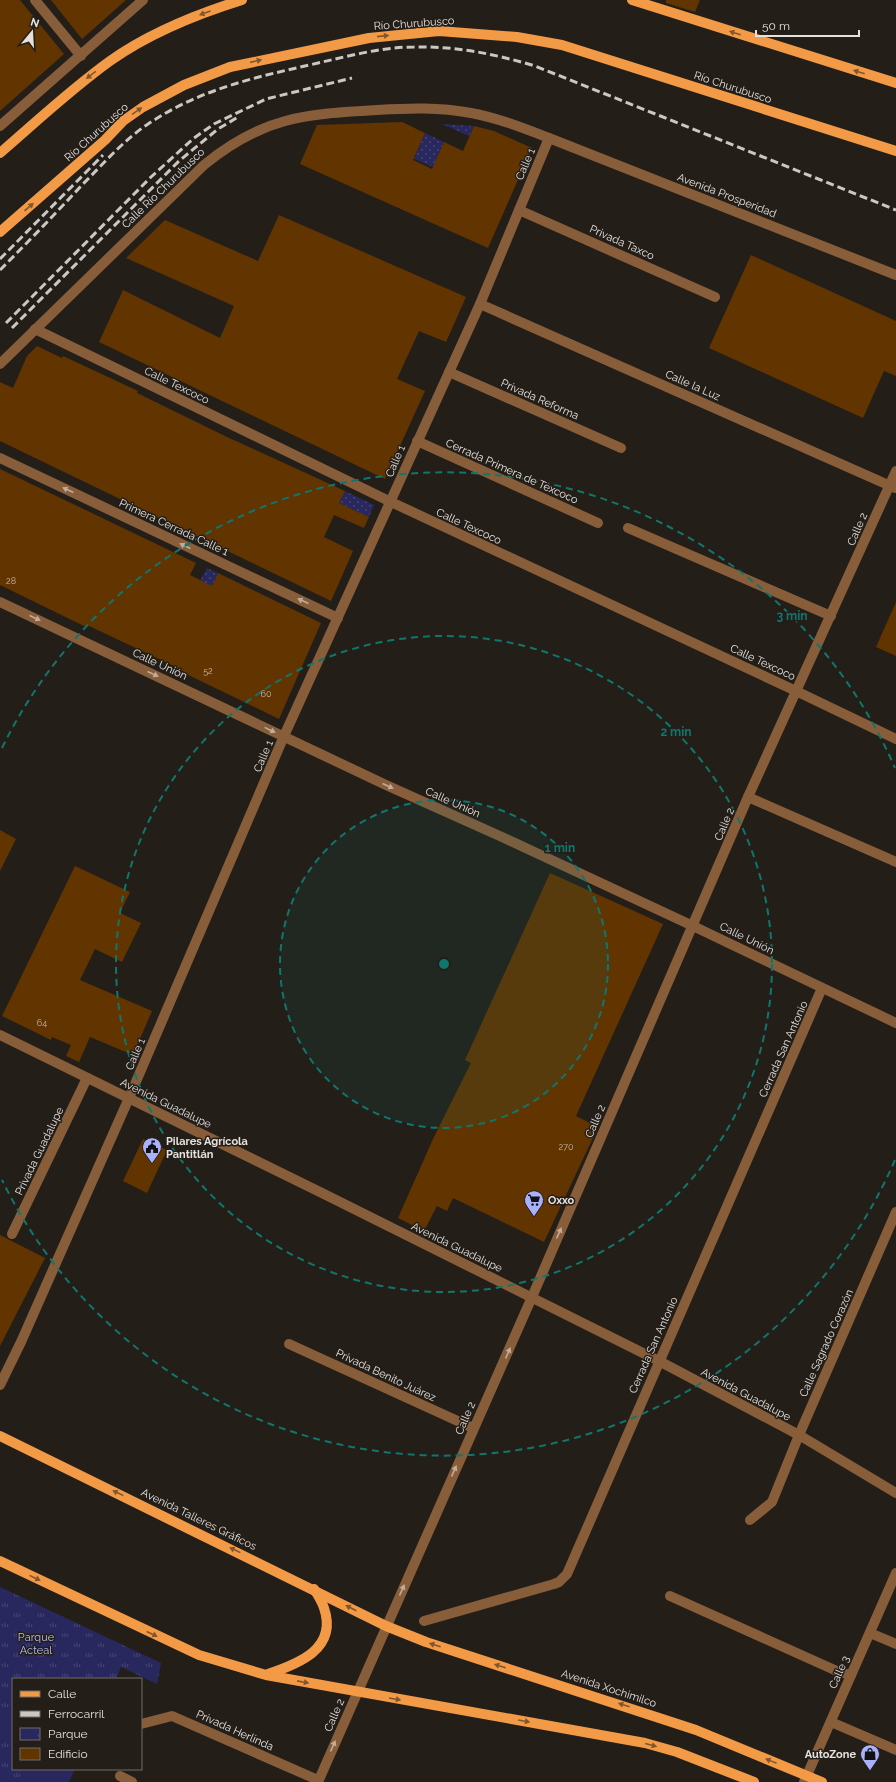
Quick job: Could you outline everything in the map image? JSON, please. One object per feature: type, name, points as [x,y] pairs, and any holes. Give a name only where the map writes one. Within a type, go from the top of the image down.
[{"type":"main road","points":[[0,153],[90,76],[111,60],[166,30],[198,16],[242,0]]},
{"type":"main road","points":[[632,0],[896,83]]},
{"type":"main road","name":"Río Churubusco","points":[[0,232],[105,140],[123,121],[149,103],[184,84],[230,67],[369,38],[411,33],[439,31],[492,34],[562,45],[896,151]]},
{"type":"main road","name":"Avenida Talleres Gráficos","points":[[0,1436],[314,1589],[386,1626]]},
{"type":"main road","points":[[0,1562],[199,1655],[266,1675],[645,1744],[677,1752],[754,1782]]},
{"type":"main road","points":[[266,1675],[300,1662],[312,1655],[321,1645],[325,1634],[327,1620],[324,1608],[314,1589]]},
{"type":"main road","name":"Avenida Xochimilco","points":[[386,1626],[426,1642],[696,1730],[806,1779],[822,1782]]},
{"type":"street","points":[[35,0],[81,56]]},
{"type":"street","points":[[0,126],[143,0]]},
{"type":"street","name":"Calle Río Churubusco","points":[[0,364],[204,165],[231,145],[261,129],[283,121],[311,115],[424,108],[448,109],[486,116],[549,138]]},
{"type":"street","name":"Calle 1","points":[[0,1385],[24,1335],[129,1098],[284,736],[480,304],[549,138]]},
{"type":"street","name":"Avenida Prosperidad","points":[[549,138],[896,275]]},
{"type":"street","name":"Privada Taxco","points":[[519,210],[715,297]]},
{"type":"street","name":"Calle la Luz","points":[[480,304],[893,487]]},
{"type":"street","name":"Calle Texcoco","points":[[35,329],[391,502],[896,739]]},
{"type":"street","name":"Privada Reforma","points":[[449,372],[620,448]]},
{"type":"street","name":"Cerrada Primera de Texcoco","points":[[417,441],[598,523]]},
{"type":"street","name":"Primera Cerrada Calle 1","points":[[0,458],[338,618]]},
{"type":"street","name":"Calle 2","points":[[318,1781],[532,1297],[694,926],[748,798],[796,691],[893,487],[896,471]]},
{"type":"street","points":[[628,528],[831,616]]},
{"type":"street","name":"Calle Unión","points":[[0,602],[386,785],[502,836],[694,926],[896,1023]]},
{"type":"street","points":[[748,798],[896,862]]},
{"type":"street","name":"Cerrada San Antonio","points":[[424,1621],[554,1584],[564,1578],[822,988]]},
{"type":"street","name":"Avenida Guadalupe","points":[[0,1035],[532,1297],[799,1435],[896,1493]]},
{"type":"street","name":"Privada Guadalupe","points":[[12,1234],[87,1078]]},
{"type":"street","name":"Calle Sagrado Corazón","points":[[750,1520],[771,1504],[799,1435],[896,1212]]},
{"type":"street","name":"Privada Benito Juárez","points":[[289,1344],[473,1428]]},
{"type":"street","name":"Calle 3","points":[[806,1779],[896,1573]]},
{"type":"street","points":[[670,1596],[839,1672],[851,1675]]},
{"type":"street","points":[[870,1633],[896,1644]]},
{"type":"street","name":"Privada Herlinda","points":[[142,1724],[167,1716],[174,1717],[318,1781]]},
{"type":"street","points":[[831,1722],[896,1750]]},
{"type":"street","points":[[120,1776],[132,1782]]},
{"type":"green space","points":[[442,124],[474,126],[469,136]]},
{"type":"green space","points":[[425,133],[444,142],[433,167],[414,159]]},
{"type":"green space","points":[[345,491],[374,505],[369,517],[339,503]]},
{"type":"green space","points":[[207,568],[218,573],[197,620],[182,613]]},
{"type":"green space","name":"Parque Acteal","points":[[0,1587],[161,1663],[157,1684],[121,1667],[116,1678],[12,1678],[12,1770],[75,1770],[69,1782],[0,1782]]},
{"type":"green space","points":[[0,1717],[11,1722],[0,1747]]},
{"type":"green space","points":[[31,1770],[72,1770],[66,1782],[25,1782]]},
{"type":"building","points":[[0,0],[20,0],[64,54],[0,111]]},
{"type":"building","points":[[51,0],[126,0],[82,39]]},
{"type":"building","points":[[666,0],[700,0],[695,12],[666,3]]},
{"type":"building","points":[[402,122],[425,133],[413,160],[432,169],[444,142],[463,151],[474,126],[494,131],[532,148],[488,248],[300,164],[317,125]]},
{"type":"building","points":[[279,215],[466,297],[446,342],[419,331],[397,379],[425,391],[385,479],[99,342],[123,290],[220,338],[234,306],[126,258],[165,220],[258,261]]},
{"type":"building","points":[[751,255],[896,321],[896,376],[884,371],[863,418],[709,348]]},
{"type":"building","points":[[37,346],[62,358],[63,356],[138,391],[137,393],[225,436],[345,491],[339,503],[369,517],[364,528],[334,515],[324,537],[353,551],[331,601],[0,441],[0,382],[13,388],[27,356]]},
{"type":"building","points":[[0,469],[196,563],[190,575],[212,586],[218,573],[321,623],[279,719],[176,669],[176,667],[87,625],[86,627],[0,585]]},
{"type":"building","points":[[896,602],[896,656],[876,647]]},
{"type":"building","points":[[0,830],[16,839],[0,871]]},
{"type":"building","points":[[75,866],[130,892],[120,913],[141,923],[122,962],[95,949],[80,980],[152,1011],[133,1055],[90,1037],[79,1062],[66,1056],[71,1045],[52,1037],[51,1040],[2,1016]]},
{"type":"building","points":[[550,873],[663,924],[576,1116],[598,1127],[544,1242],[453,1198],[447,1211],[437,1206],[424,1231],[398,1218],[433,1139],[471,1063],[465,1060]]},
{"type":"building","points":[[143,1139],[167,1150],[147,1193],[123,1181]]},
{"type":"building","points":[[0,1235],[45,1258],[0,1346]]},
{"type":"railway","points":[[0,270],[122,144],[139,130],[168,112],[189,101],[230,85],[273,73],[378,50],[402,47],[460,49],[490,54],[535,66],[896,210]]},
{"type":"railway","points":[[6,323],[151,177],[194,138],[214,124],[266,99],[352,78]]},
{"type":"railway","points":[[12,328],[179,161],[218,129],[238,117]]},
{"type":"railway","points":[[0,259],[103,155]]},
{"type":"place","name":"Pilares Agrícola Pantitlán","points":[[152,1164]]},
{"type":"place","name":"Oxxo","points":[[534,1217]]},
{"type":"place","name":"AutoZone","points":[[870,1771]]}]
